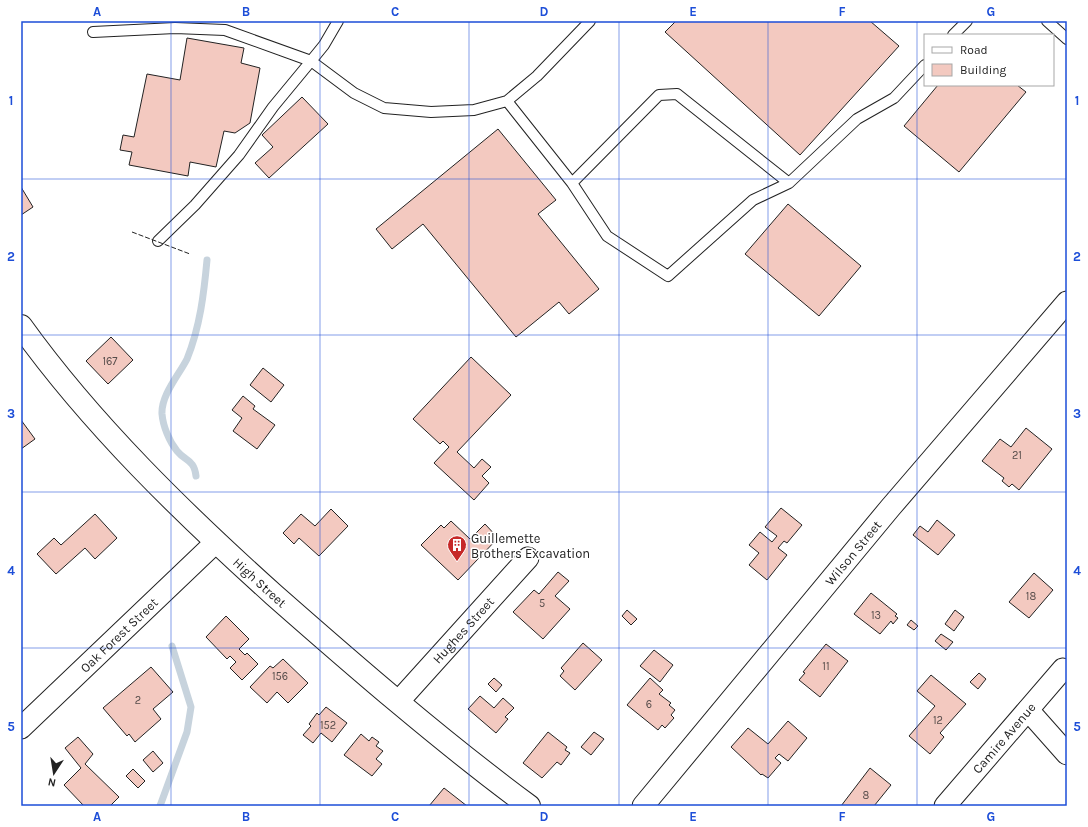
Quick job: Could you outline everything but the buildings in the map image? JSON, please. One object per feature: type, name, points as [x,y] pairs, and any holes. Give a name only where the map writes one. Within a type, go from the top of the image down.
[{"type":"street","name":"Wilson Street","points":[[643,806],[890,508],[1067,302]]},
{"type":"street","name":"High Street","points":[[21,326],[54,370],[109,433],[216,542],[312,629],[398,702],[480,769],[529,806]]},
{"type":"street","name":"Oak Forest Street","points":[[21,728],[216,542]]},
{"type":"street","name":"Hughes Street","points":[[398,702],[528,558]]},
{"type":"street","name":"Camire Avenue","points":[[945,806],[1063,669]]},
{"type":"street","points":[[1028,710],[1067,754]]},
{"type":"lane","points":[[158,241],[195,205],[239,155],[273,107],[324,45],[338,21]]},
{"type":"lane","points":[[93,32],[175,28],[225,30],[311,61],[354,93],[384,108],[431,112],[474,110],[506,101],[537,76],[590,21]]},
{"type":"lane","points":[[954,34],[967,21]]},
{"type":"lane","points":[[1047,21],[1067,39]]},
{"type":"lane","points":[[506,101],[572,183],[607,236],[668,276],[753,200],[789,183],[857,119],[894,98],[924,66]]},
{"type":"lane","points":[[572,183],[659,95],[677,94],[789,183]]},
{"type":"waterway","points":[[196,476],[193,466],[180,455],[171,443],[165,428],[162,407],[167,392],[187,359],[195,335],[203,297],[207,260]]},
{"type":"waterway","points":[[160,806],[187,732],[191,707],[172,646]]},
{"type":"fence","points":[[132,232],[190,254]]},
{"type":"place","name":"Guillemette Brothers Excavation","points":[[457,562]]}]
